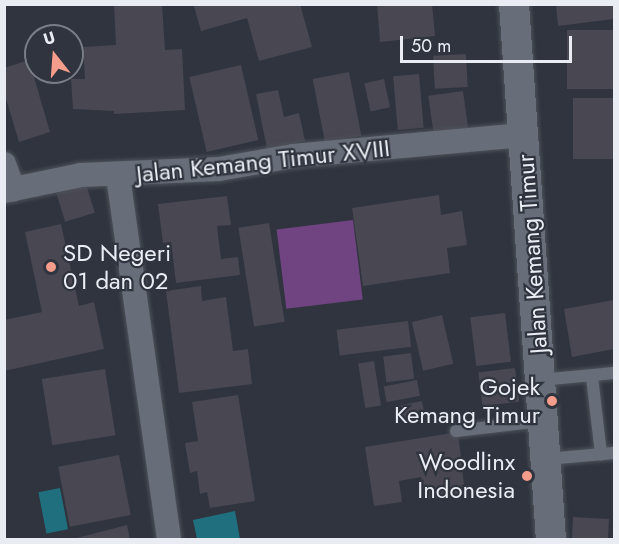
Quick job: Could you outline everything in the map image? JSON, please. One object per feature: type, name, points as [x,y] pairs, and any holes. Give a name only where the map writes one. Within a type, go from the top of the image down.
[{"type":"street","name":"Jalan Kemang Timur","points":[[514,4],[551,540]]},
{"type":"street","name":"Jalan Kemang Timur XVIII","points":[[8,190],[81,175],[118,176],[219,169],[293,156],[523,135]]},
{"type":"street","points":[[4,164],[8,190]]},
{"type":"street","points":[[118,176],[169,540]]},
{"type":"lane","points":[[540,380],[615,373]]},
{"type":"lane","points":[[591,377],[601,454]]},
{"type":"lane","points":[[456,431],[543,421]]},
{"type":"lane","points":[[547,459],[615,453]]},
{"type":"shaded area","points":[[353,220],[363,299],[286,309],[277,229]]},
{"type":"water","points":[[60,488],[68,529],[46,533],[38,492]]},
{"type":"water","points":[[235,511],[240,539],[197,539],[193,520]]},
{"type":"building","points":[[114,4],[162,4],[165,50],[182,49],[185,110],[114,114],[114,111],[73,109],[71,84],[84,84],[85,79],[84,47],[116,45]]},
{"type":"building","points":[[300,4],[312,47],[259,61],[247,18],[201,31],[194,6]]},
{"type":"building","points":[[377,4],[432,4],[435,36],[380,42]]},
{"type":"building","points":[[556,4],[614,4],[614,19],[558,26]]},
{"type":"building","points":[[567,30],[614,30],[614,89],[567,89]]},
{"type":"building","points":[[466,54],[468,87],[435,89],[433,56]]},
{"type":"building","points":[[24,62],[24,84],[36,84],[50,132],[19,142],[4,92],[4,68]]},
{"type":"building","points":[[241,65],[258,140],[207,152],[189,77]]},
{"type":"building","points":[[349,72],[361,136],[325,143],[313,79]]},
{"type":"building","points":[[419,74],[424,128],[398,130],[393,76]]},
{"type":"building","points":[[384,79],[390,107],[370,112],[364,83]]},
{"type":"building","points":[[278,90],[284,117],[299,113],[305,141],[267,149],[256,94]]},
{"type":"building","points":[[463,91],[468,128],[433,133],[428,96]]},
{"type":"building","points":[[573,98],[614,98],[614,159],[573,159]]},
{"type":"building","points":[[86,184],[95,213],[65,222],[56,193]]},
{"type":"building","points":[[439,195],[441,215],[462,211],[467,245],[447,248],[450,273],[363,286],[352,208]]},
{"type":"building","points":[[227,196],[231,225],[217,226],[221,259],[238,257],[240,275],[176,283],[171,242],[163,243],[158,204]]},
{"type":"building","points":[[269,223],[285,322],[254,327],[238,228]]},
{"type":"building","name":"SD Negeri 01 dan 02","points":[[61,224],[79,306],[94,302],[104,349],[4,371],[4,320],[42,312],[25,232]]},
{"type":"building","points":[[201,286],[202,301],[226,297],[233,351],[248,349],[252,384],[179,393],[166,291]]},
{"type":"building","points":[[614,300],[614,349],[572,357],[564,309]]},
{"type":"building","points":[[505,313],[511,362],[476,366],[470,317]]},
{"type":"building","points":[[442,315],[453,364],[423,371],[412,322]]},
{"type":"building","points":[[408,321],[411,347],[340,356],[337,330]]},
{"type":"building","points":[[411,353],[414,379],[386,382],[383,356]]},
{"type":"building","points":[[374,361],[381,405],[365,408],[358,364]]},
{"type":"building","points":[[515,368],[519,402],[482,406],[478,373]]},
{"type":"building","points":[[105,369],[115,435],[52,445],[42,379]]},
{"type":"building","points":[[417,380],[420,396],[387,402],[384,386]]},
{"type":"building","points":[[238,395],[255,501],[210,508],[207,492],[200,494],[197,471],[190,473],[185,443],[198,441],[192,402]]},
{"type":"building","points":[[422,401],[425,416],[403,420],[400,405]]},
{"type":"building","points":[[458,432],[465,494],[425,500],[421,477],[399,481],[402,502],[374,506],[365,447]]},
{"type":"building","points":[[119,455],[131,515],[70,527],[58,467]]},
{"type":"building","points":[[573,517],[609,519],[608,540],[572,540]]},
{"type":"building","points":[[127,525],[130,540],[73,539]]},
{"type":"place","name":"SD Negeri 01 dan 02","points":[[51,267]]},
{"type":"place","name":"Gojek Kemang Timur","points":[[552,401]]},
{"type":"place","name":"Woodlinx Indonesia","points":[[527,476]]}]
